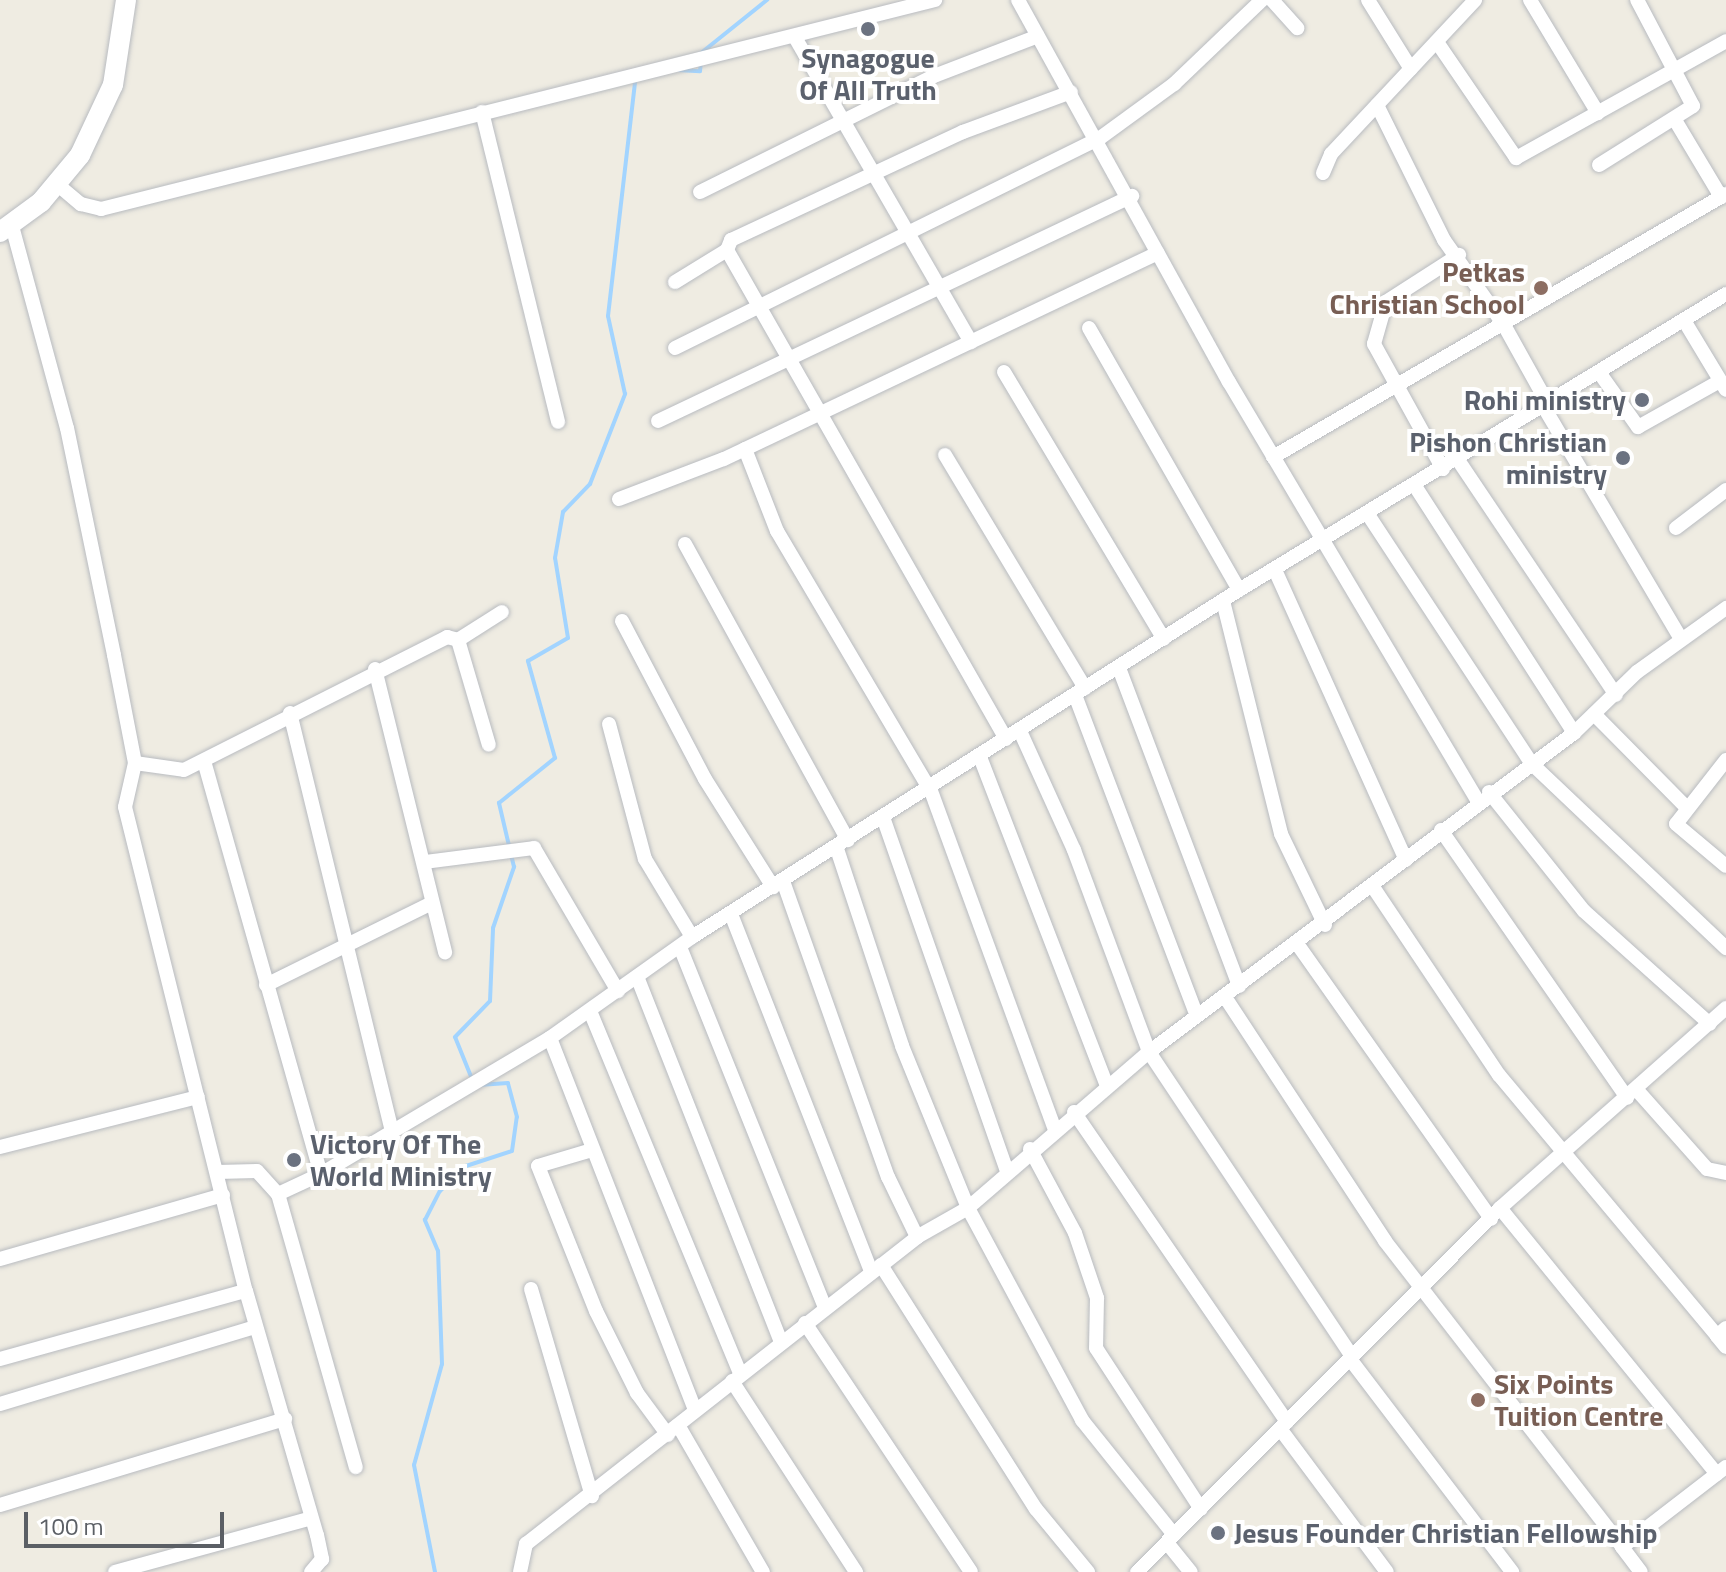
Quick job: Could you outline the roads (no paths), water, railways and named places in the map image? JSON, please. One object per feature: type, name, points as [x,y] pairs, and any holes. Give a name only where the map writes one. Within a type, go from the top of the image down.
[{"type":"main road","points":[[6,229],[58,185],[106,104],[126,0]]},
{"type":"street","points":[[58,185],[81,204],[101,209],[482,112],[796,39],[935,0]]},
{"type":"street","points":[[1018,0],[1100,138],[1132,196],[1157,253],[1273,457],[1483,796],[1584,911],[1720,1018],[1495,1213],[1137,1572]]},
{"type":"street","points":[[675,348],[908,230],[1100,138],[1174,84],[1262,0]]},
{"type":"street","points":[[1272,0],[1297,28]]},
{"type":"street","points":[[1368,0],[1411,69]]},
{"type":"street","points":[[1323,173],[1377,105],[1439,45],[1475,0]]},
{"type":"street","points":[[1530,0],[1598,113]]},
{"type":"street","points":[[1599,165],[1675,120],[1693,100],[1637,0]]},
{"type":"street","points":[[700,192],[934,76],[1038,36]]},
{"type":"street","points":[[796,39],[971,342]]},
{"type":"street","points":[[1439,45],[1516,158],[1726,41]]},
{"type":"street","points":[[675,282],[727,250],[731,240],[878,178],[963,132],[1071,92]]},
{"type":"street","points":[[1377,105],[1413,186],[1504,325],[1547,408],[1681,639]]},
{"type":"street","points":[[482,112],[558,422]]},
{"type":"street","points":[[1273,457],[1724,196],[1675,120]]},
{"type":"street","points":[[658,421],[1132,196]]},
{"type":"street","points":[[6,229],[67,428],[135,763],[125,807],[255,1327],[285,1419],[309,1519],[326,1566],[311,1572]]},
{"type":"street","points":[[727,250],[785,360],[825,410],[898,555],[1006,739]]},
{"type":"street","points":[[619,499],[745,449],[1157,253]]},
{"type":"street","points":[[1443,469],[1374,344],[1376,318],[1419,276],[1459,255]]},
{"type":"street","points":[[278,1194],[321,1174],[550,1038],[638,979],[686,942],[931,791],[1006,739],[1164,639],[1224,605],[1239,590],[1322,538],[1547,408],[1726,294]]},
{"type":"street","points":[[1601,375],[1638,427],[1723,385],[1685,322]]},
{"type":"street","points":[[1089,328],[1239,590]]},
{"type":"street","points":[[1004,372],[1164,639]]},
{"type":"street","points":[[745,449],[777,531],[931,791],[1055,1129]]},
{"type":"street","points":[[945,455],[1080,692],[1197,1016]]},
{"type":"street","points":[[1458,460],[1616,695]]},
{"type":"street","points":[[1415,486],[1574,733]]},
{"type":"street","points":[[1676,528],[1726,490]]},
{"type":"street","points":[[1367,513],[1531,763],[1726,948]]},
{"type":"street","points":[[685,544],[719,618],[842,845],[902,1046],[968,1208],[1082,1420],[1191,1572]]},
{"type":"street","points":[[1275,570],[1406,860]]},
{"type":"street","points":[[1224,605],[1281,834],[1325,925]]},
{"type":"street","points":[[515,1570],[526,1544],[592,1496],[695,1410],[876,1268],[917,1237],[968,1208],[1006,1169],[1149,1052],[1325,925],[1483,796],[1574,733],[1681,639],[1726,608]]},
{"type":"street","points":[[135,763],[171,772],[204,761],[375,669],[441,639],[458,640],[502,612]]},
{"type":"street","points":[[622,621],[699,768],[778,884],[888,1177],[917,1237]]},
{"type":"street","points":[[458,640],[489,745]]},
{"type":"street","points":[[1119,668],[1239,986]]},
{"type":"street","points":[[375,669],[445,952]]},
{"type":"street","points":[[290,713],[352,944],[392,1130]]},
{"type":"street","points":[[1594,714],[1687,808]]},
{"type":"street","points":[[609,724],[645,859],[686,942],[825,1307]]},
{"type":"street","points":[[1020,731],[1074,850],[1149,1052],[1351,1358],[1512,1572]]},
{"type":"street","points":[[980,757],[1107,1086]]},
{"type":"street","points":[[1726,760],[1687,808],[1677,828],[1726,866]]},
{"type":"street","points":[[204,761],[321,1174]]},
{"type":"street","points":[[884,820],[1006,1169]]},
{"type":"street","points":[[1441,830],[1631,1094],[1707,1169],[1726,1173]]},
{"type":"street","points":[[425,862],[534,848],[618,991]]},
{"type":"street","points":[[1373,887],[1474,1041],[1723,1337]]},
{"type":"street","points":[[266,985],[432,903]]},
{"type":"street","points":[[731,914],[876,1268],[1036,1509],[1088,1572]]},
{"type":"street","points":[[1298,945],[1495,1213],[1722,1470],[1622,1547]]},
{"type":"street","points":[[638,979],[781,1342]]},
{"type":"street","points":[[1225,997],[1336,1171],[1421,1285],[1486,1380],[1641,1572]]},
{"type":"street","points":[[590,1011],[736,1378],[856,1572]]},
{"type":"street","points":[[550,1038],[695,1410]]},
{"type":"street","points":[[0,1147],[198,1097]]},
{"type":"street","points":[[1074,1112],[1284,1426],[1387,1572]]},
{"type":"street","points":[[1030,1149],[1075,1233],[1097,1298],[1096,1348],[1201,1509]]},
{"type":"street","points":[[592,1150],[538,1166],[596,1311],[637,1393],[673,1430],[763,1572]]},
{"type":"street","points":[[217,1172],[257,1171],[278,1194],[356,1467]]},
{"type":"street","points":[[0,1259],[223,1195]]},
{"type":"street","points":[[531,1289],[592,1496]]},
{"type":"street","points":[[0,1359],[246,1291]]},
{"type":"street","points":[[805,1323],[971,1572]]},
{"type":"street","points":[[0,1404],[255,1327]]},
{"type":"street","points":[[0,1505],[285,1419]]},
{"type":"street","points":[[115,1572],[309,1519]]},
{"type":"waterway","points":[[701,53],[767,0]]},
{"type":"waterway","points":[[678,70],[700,71],[701,62]]},
{"type":"waterway","points":[[472,1079],[455,1037],[490,1001],[493,928],[514,867],[499,803],[555,758],[528,661],[568,638],[555,558],[563,512],[590,484],[625,394],[608,316],[635,81]]},
{"type":"waterway","points":[[435,1572],[414,1465],[442,1364],[438,1251],[425,1220],[440,1191],[466,1166],[512,1151],[517,1117],[508,1083],[478,1085]]},
{"type":"place","name":"Synagogue Of All Truth","points":[[868,29]]},
{"type":"place","name":"Petkas Christian School","points":[[1541,288]]},
{"type":"place","name":"Rohi ministry","points":[[1642,400]]},
{"type":"place","name":"Pishon Christian ministry","points":[[1623,458]]},
{"type":"place","name":"Victory Of The World Ministry","points":[[294,1160]]},
{"type":"place","name":"Six Points Tuition Centre","points":[[1478,1400]]},
{"type":"place","name":"Jesus Founder Christian Fellowship","points":[[1218,1533]]}]
